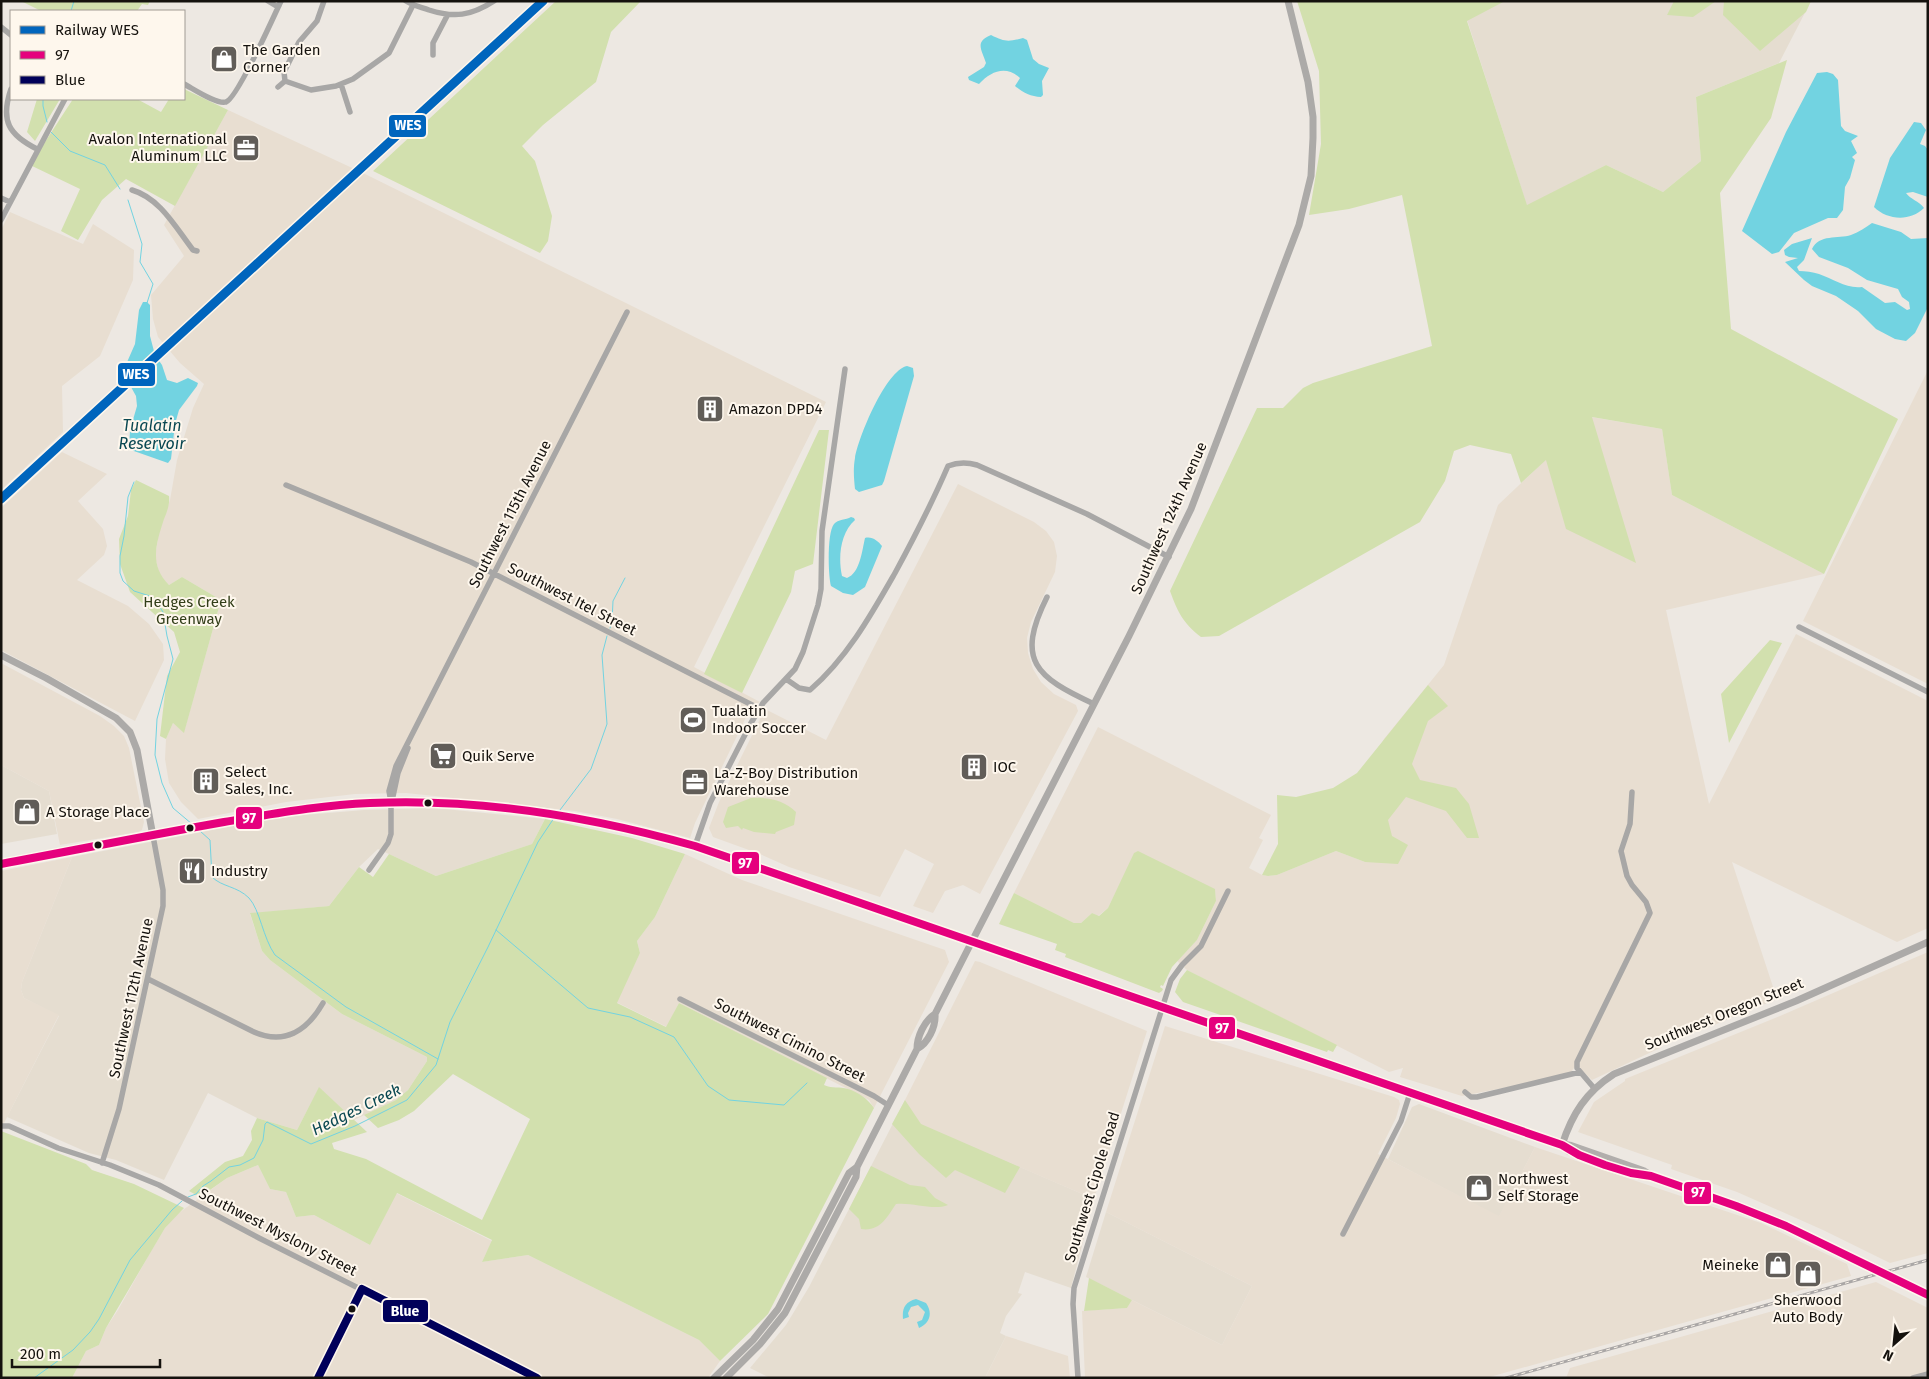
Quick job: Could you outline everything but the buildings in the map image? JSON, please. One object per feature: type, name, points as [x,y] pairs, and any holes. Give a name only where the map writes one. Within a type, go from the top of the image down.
[{"type":"highway","points":[[1,864],[301,810],[392,802],[481,805],[542,811],[614,824],[695,846],[1410,1093],[1644,1171],[1651,1176],[1786,1226],[1928,1296]]},
{"type":"main road","name":"Southwest 124th Avenue","points":[[726,1378],[756,1348],[785,1313],[856,1177],[857,1167],[917,1049],[917,1041],[928,1018],[935,1014],[1169,557],[1191,509],[1299,225],[1308,191],[1314,138],[1312,106],[1306,70],[1288,1]]},
{"type":"main road","points":[[1,655],[104,710],[126,728],[133,738],[137,750],[153,836]]},
{"type":"main road","name":"Southwest Oregon Street","points":[[1562,1145],[1573,1115],[1580,1104],[1594,1088],[1620,1071],[1796,1001],[1928,942]]},
{"type":"main road","name":"Southwest 124th Avenue","points":[[714,1378],[753,1340],[778,1309],[848,1173],[857,1167]]},
{"type":"street","points":[[185,85],[218,102],[230,100],[280,4],[268,1]]},
{"type":"street","points":[[285,80],[284,72],[299,42],[317,21],[324,1]]},
{"type":"street","points":[[406,1],[447,16],[467,14],[483,8],[494,1]]},
{"type":"street","points":[[285,80],[311,90],[341,84],[353,79],[388,53],[413,5]]},
{"type":"street","points":[[433,55],[433,43],[447,16]]},
{"type":"street","points":[[278,87],[285,80]]},
{"type":"street","points":[[341,84],[350,112]]},
{"type":"street","points":[[4,96],[4,113],[8,127],[14,136],[37,149]]},
{"type":"street","points":[[1,220],[64,100]]},
{"type":"street","points":[[132,190],[143,194],[153,201],[193,250],[197,251]]},
{"type":"street","points":[[1,198],[10,202]]},
{"type":"street","name":"Southwest 115th Avenue","points":[[369,870],[390,838],[392,802],[389,792],[394,772],[627,312]]},
{"type":"street","points":[[695,846],[714,794],[760,709],[795,670],[803,652],[821,589],[822,531],[846,369]]},
{"type":"street","points":[[786,679],[799,688],[810,690],[826,676],[848,649],[882,596],[925,518],[948,466],[953,464],[965,462],[977,465],[1087,514],[1169,557]]},
{"type":"street","name":"Southwest Itel Street","points":[[286,485],[471,562],[760,709]]},
{"type":"street","points":[[1047,597],[1034,626],[1032,636],[1035,659],[1042,672],[1053,683],[1094,704]]},
{"type":"street","points":[[1800,627],[1928,692]]},
{"type":"street","points":[[1594,1088],[1577,1068],[1577,1062],[1650,913],[1646,902],[1627,876],[1621,851],[1630,824],[1632,792]]},
{"type":"street","name":"Southwest 112th Avenue","points":[[102,1163],[119,1109],[164,900],[153,836]]},
{"type":"street","name":"Southwest Cipole Road","points":[[1078,1378],[1073,1304],[1074,1288],[1172,980],[1182,965],[1201,946],[1228,891]]},
{"type":"street","points":[[148,979],[258,1034],[272,1037],[289,1035],[305,1027],[323,1003]]},
{"type":"street","name":"Southwest Cimino Street","points":[[680,998],[874,1096],[888,1105]]},
{"type":"street","points":[[1465,1092],[1472,1097],[1477,1097],[1580,1072]]},
{"type":"street","points":[[1343,1234],[1401,1121],[1410,1093]]},
{"type":"street","name":"Southwest Myslony Street","points":[[1,1126],[9,1126],[58,1148],[102,1163],[177,1194],[259,1238],[537,1378]]},
{"type":"street","points":[[318,1378],[362,1289]]},
{"type":"street","points":[[1914,1378],[1928,1374]]},
{"type":"shaded area","points":[[1461,1],[1811,1],[1779,63],[1696,97],[1701,161],[1663,192],[1606,165],[1527,206]]},
{"type":"shaded area","points":[[228,110],[363,173],[826,402],[694,667],[760,702],[751,707],[695,823],[690,838],[617,819],[575,811],[406,793],[355,794],[286,802],[198,819],[181,802],[169,783],[165,759],[166,739],[173,723],[184,732],[221,600],[182,577],[169,585],[160,576],[155,557],[159,532],[170,500],[177,460],[193,408],[204,384],[180,363],[158,337],[153,319],[151,295],[184,256],[164,225]]},
{"type":"shaded area","points":[[10,212],[83,244],[93,224],[134,250],[133,280],[100,356],[62,386],[63,432],[1,490],[1,230]]},
{"type":"shaded area","points":[[1928,370],[1928,684],[1803,621]]},
{"type":"shaded area","points":[[1591,417],[1662,429],[1672,495],[1824,574],[1666,610],[1709,804],[1796,634],[1928,701],[1928,928],[1897,942],[1732,862],[1777,999],[1702,1030],[1659,1042],[1662,1047],[1592,1080],[1576,1065],[1569,1075],[1462,1096],[1400,1077],[1403,1068],[1389,1072],[1187,970],[1177,961],[1197,940],[1216,901],[1215,890],[1136,852],[1108,908],[1098,916],[1092,913],[1081,923],[1074,923],[1014,893],[1098,727],[1271,815],[1259,838],[1263,840],[1249,868],[1262,875],[1277,875],[1336,851],[1365,862],[1334,831],[1384,739],[1444,665],[1498,505]]},
{"type":"shaded area","points":[[62,452],[107,474],[78,501],[103,529],[107,546],[104,555],[77,580],[128,606],[149,624],[163,644],[164,660],[135,721],[1,650],[1,508]]},
{"type":"shaded area","points":[[958,484],[1034,522],[1046,531],[1054,542],[1057,556],[1055,572],[1031,622],[1027,638],[1028,653],[1033,669],[1041,682],[1054,694],[1076,705],[1078,711],[980,894],[963,885],[945,891],[933,913],[913,906],[934,864],[905,849],[880,897],[789,867],[713,837],[709,828],[719,802],[765,709],[826,740]]},
{"type":"shaded area","points":[[1,663],[100,716],[124,736],[129,748],[144,822],[142,830],[60,845],[49,791],[1,765]]},
{"type":"shaded area","name":"A Storage Place","points":[[1,765],[49,791],[57,834],[1,844]]},
{"type":"shaded area","points":[[435,808],[545,819],[532,844],[436,876],[378,849],[359,867],[329,906],[250,914],[262,951],[270,960],[342,1014],[427,1057],[427,1061],[408,1090],[396,1100],[354,1120],[319,1088],[297,1130],[257,1118],[208,1093],[164,1180],[116,1160],[89,1153],[7,1117],[59,1016],[24,998],[21,990],[22,982],[72,857],[254,822],[304,815],[364,810]]},
{"type":"shaded area","points":[[685,854],[742,880],[945,950],[949,962],[874,1108],[869,1100],[679,1003],[667,1027],[616,1002],[640,953],[637,941],[655,917]]},
{"type":"shaded area","points":[[72,857],[22,982],[21,990],[24,998],[59,1015],[1,1129],[1,871]]},
{"type":"shaded area","points":[[1928,952],[1928,1253],[1890,1263],[1823,1230],[1737,1192],[1671,1169],[1672,1165],[1578,1132],[1594,1102],[1625,1081],[1625,1079],[1780,1016]]},
{"type":"shaded area","points":[[975,961],[1147,1031],[1094,1199],[920,1124],[905,1100]]},
{"type":"shaded area","points":[[1165,1026],[1394,1097],[1399,1100],[1400,1104],[1396,1118],[1378,1154],[1499,1216],[1535,1147],[1761,1223],[1847,1264],[1851,1276],[1486,1378],[1085,1378],[1082,1311],[1127,1308],[1132,1300],[1222,1345],[1252,1286],[1106,1212]]},
{"type":"shaded area","points":[[905,1100],[921,1124],[1094,1199],[1071,1288],[1025,1272],[1018,1293],[1022,1294],[1006,1316],[1000,1333],[1006,1336],[985,1378],[770,1378],[750,1368],[786,1325],[809,1287]]},
{"type":"shaded area","name":"Northwest Self Storage","points":[[1419,1104],[1535,1147],[1499,1217],[1388,1159],[1412,1107]]},
{"type":"shaded area","points":[[258,1165],[270,1189],[286,1192],[296,1217],[314,1215],[370,1245],[396,1193],[492,1241],[482,1262],[528,1255],[699,1340],[720,1361],[708,1378],[72,1378],[86,1351],[99,1345],[106,1328],[150,1253],[165,1228],[176,1215],[227,1178]]},
{"type":"shaded area","points":[[1106,1212],[1252,1286],[1222,1345],[1086,1277]]},
{"type":"shaded area","points":[[1876,1282],[1928,1308],[1928,1378],[1566,1378],[1570,1368]]},
{"type":"shaded area","points":[[1006,1336],[1068,1356],[1070,1378],[985,1378]]},
{"type":"green space","points":[[21,1],[150,1],[148,5],[142,4],[138,10],[39,10]]},
{"type":"green space","points":[[556,1],[641,1],[611,32],[596,82],[543,125],[522,146],[535,161],[552,216],[548,241],[540,253],[373,171]]},
{"type":"green space","points":[[1297,1],[1505,1],[1467,21],[1527,205],[1606,165],[1663,192],[1701,161],[1696,97],[1787,60],[1771,118],[1720,193],[1731,329],[1898,419],[1824,574],[1672,495],[1662,429],[1592,417],[1636,563],[1566,529],[1546,460],[1521,483],[1511,454],[1470,445],[1454,451],[1445,481],[1420,522],[1219,636],[1201,637],[1185,622],[1170,591],[1257,408],[1283,408],[1303,388],[1313,383],[1432,346],[1402,195],[1349,209],[1309,215],[1321,144],[1319,71]]},
{"type":"green space","points":[[1674,1],[1716,1],[1693,17],[1667,15]]},
{"type":"green space","points":[[1724,1],[1811,1],[1806,12],[1760,51],[1723,15]]},
{"type":"green space","points":[[185,89],[228,110],[175,206],[126,179],[102,200],[78,240],[61,231],[80,189],[30,165],[72,100],[139,100],[161,112],[168,100],[185,100]]},
{"type":"green space","points":[[37,100],[59,100],[35,141],[27,132]]},
{"type":"green space","points":[[819,430],[829,430],[813,564],[795,571],[791,592],[742,693],[704,674]]},
{"type":"green space","name":"Hedges Creek Greenway","points":[[136,480],[169,496],[168,508],[156,554],[159,570],[163,577],[169,585],[182,577],[221,600],[184,733],[173,723],[166,739],[160,736],[167,676],[180,652],[174,632],[130,592],[120,564],[119,539],[128,516],[131,490]]},
{"type":"green space","points":[[1770,640],[1782,643],[1729,743],[1721,694]]},
{"type":"green space","points":[[1428,685],[1448,706],[1428,721],[1412,764],[1420,780],[1456,788],[1469,804],[1479,838],[1467,838],[1446,811],[1406,797],[1388,820],[1392,836],[1408,845],[1398,864],[1365,862],[1336,851],[1277,875],[1262,875],[1278,844],[1277,795],[1296,797],[1333,788],[1357,773]]},
{"type":"green space","points":[[751,798],[770,799],[781,802],[791,808],[796,812],[794,825],[775,834],[754,832],[743,828],[742,830],[738,826],[726,828],[723,822],[728,807]]},
{"type":"green space","points":[[545,819],[632,838],[685,854],[655,917],[637,941],[640,953],[617,1003],[666,1027],[679,1003],[827,1078],[824,1085],[845,1088],[855,1092],[866,1099],[874,1108],[768,1314],[720,1361],[699,1340],[528,1255],[482,1262],[492,1240],[397,1193],[370,1245],[314,1215],[296,1217],[286,1192],[270,1189],[258,1165],[227,1178],[200,1197],[189,1191],[225,1162],[243,1156],[252,1140],[251,1131],[257,1118],[297,1130],[319,1087],[367,1132],[332,1143],[334,1149],[366,1159],[482,1220],[530,1119],[453,1074],[414,1111],[399,1120],[378,1128],[364,1115],[396,1100],[408,1090],[427,1061],[427,1057],[342,1014],[270,960],[262,951],[250,913],[329,906],[359,867],[373,877],[389,854],[436,876],[532,844]]},
{"type":"green space","points":[[1138,851],[1215,889],[1216,901],[1197,940],[1172,967],[1163,986],[1161,985],[1160,987],[1163,989],[1162,991],[1159,993],[1065,957],[1066,954],[1055,950],[1057,944],[999,924],[1014,893],[1074,923],[1081,923],[1092,913],[1099,916],[1108,908],[1134,853]]},
{"type":"green space","points":[[1187,970],[1337,1045],[1333,1052],[1328,1050],[1327,1052],[1183,1002],[1175,992],[1180,979]]},
{"type":"green space","points":[[905,1100],[921,1124],[1020,1167],[1005,1193],[955,1170],[946,1178],[919,1154],[892,1124]]},
{"type":"green space","points":[[1,1131],[86,1164],[92,1170],[134,1184],[184,1208],[165,1228],[106,1328],[99,1345],[86,1351],[72,1378],[1,1378]]},
{"type":"green space","points":[[871,1166],[910,1185],[925,1187],[935,1198],[948,1205],[929,1207],[896,1204],[878,1226],[861,1229],[859,1219],[849,1209]]},
{"type":"green space","points":[[1089,1278],[1132,1300],[1127,1308],[1084,1311]]},
{"type":"water","points":[[991,35],[1007,41],[1023,38],[1027,40],[1033,59],[1049,68],[1042,81],[1043,95],[1041,97],[1030,95],[1015,86],[1020,78],[1009,72],[999,71],[994,73],[979,84],[969,80],[968,77],[984,67],[986,63],[981,50],[981,44],[982,40]]},
{"type":"water","points":[[1827,72],[1833,74],[1838,80],[1841,126],[1845,131],[1858,136],[1851,141],[1857,153],[1852,157],[1855,160],[1850,178],[1845,187],[1843,210],[1837,218],[1828,218],[1794,233],[1779,252],[1772,254],[1742,231],[1786,132],[1817,73]]},
{"type":"water","points":[[1914,122],[1921,123],[1926,130],[1920,144],[1928,150],[1928,197],[1913,192],[1906,193],[1924,208],[1912,216],[1892,217],[1885,215],[1874,207],[1890,158]]},
{"type":"water","points":[[1872,223],[1901,232],[1911,239],[1928,238],[1928,307],[1915,333],[1906,341],[1895,339],[1876,329],[1858,311],[1836,296],[1812,286],[1785,262],[1798,258],[1785,255],[1784,250],[1792,244],[1812,238],[1804,260],[1797,267],[1799,271],[1817,273],[1851,287],[1862,287],[1885,303],[1895,302],[1907,310],[1910,309],[1909,302],[1902,297],[1898,289],[1867,280],[1848,268],[1819,257],[1812,249],[1819,241],[1851,235]]},
{"type":"water","name":"Tualatin Reservoir","points":[[143,302],[147,302],[150,305],[150,336],[155,355],[162,365],[167,380],[177,383],[188,378],[198,383],[179,410],[175,424],[171,459],[168,463],[129,448],[130,430],[137,406],[136,396],[126,378],[124,369],[135,344],[139,310]]},
{"type":"water","points":[[907,366],[913,368],[914,376],[884,481],[882,485],[859,492],[855,489],[854,466],[861,436],[874,406],[890,379],[899,370]]},
{"type":"water","points":[[851,517],[855,520],[846,532],[841,546],[842,576],[847,578],[858,567],[865,538],[875,539],[882,546],[865,587],[853,595],[843,593],[831,586],[829,564],[830,536],[834,524]]},
{"type":"water","points":[[916,1299],[926,1303],[930,1314],[928,1321],[919,1328],[917,1322],[922,1320],[925,1312],[918,1305],[911,1307],[908,1313],[909,1317],[903,1319],[905,1306]]},
{"type":"waterway","name":"Hedges Creek","points":[[71,10],[74,1]]},
{"type":"waterway","name":"Hedges Creek","points":[[43,100],[47,122]]},
{"type":"waterway","name":"Hedges Creek","points":[[51,132],[70,151],[105,165],[120,189]]},
{"type":"waterway","name":"Hedges Creek","points":[[128,200],[142,244],[140,262],[153,284],[147,303]]},
{"type":"waterway","name":"Hedges Creek","points":[[134,482],[128,497],[120,556],[120,573],[123,581],[134,591],[153,597],[163,612],[173,659],[157,719],[155,755],[162,783],[173,808],[192,824]]},
{"type":"waterway","name":"Hedges Creek","points":[[610,628],[613,601],[625,578]]},
{"type":"waterway","name":"Hedges Creek","points":[[560,810],[591,769],[607,724],[602,655],[607,636]]},
{"type":"waterway","name":"Hedges Creek","points":[[188,1197],[196,1194],[203,1186],[229,1167],[240,1165],[254,1158],[263,1140],[265,1124],[267,1122],[311,1144],[355,1126],[407,1100],[436,1065],[450,1022],[538,842],[554,818]]},
{"type":"waterway","name":"Hedges Creek","points":[[200,831],[210,840],[212,877],[220,883],[240,891],[249,898],[253,903],[267,941],[275,955],[346,1007],[438,1059]]},
{"type":"waterway","points":[[496,930],[588,1008],[630,1017],[674,1037],[708,1086],[729,1100],[784,1105],[807,1083]]},
{"type":"waterway","name":"Hedges Creek","points":[[34,1378],[73,1350],[90,1332],[99,1319],[130,1260],[172,1210],[182,1201]]},
{"type":"railway","points":[[1506,1378],[1928,1260]]},
{"type":"rail line","name":"WES","points":[[1,499],[543,1]]},
{"type":"transit line","name":"97","points":[[1,864],[224,822],[297,810],[352,804],[411,802],[494,806],[534,811],[615,826],[695,846],[1562,1145],[1579,1155],[1605,1165],[1631,1173],[1651,1176],[1736,1206],[1786,1226],[1928,1295]]},
{"type":"transit line","name":"Blue","points":[[318,1378],[362,1289],[537,1378]]},
{"type":"place","name":"The Garden Corner","points":[[224,59]]},
{"type":"place","name":"Avalon International Aluminum LLC","points":[[246,148]]},
{"type":"place","name":"Amazon DPD4","points":[[710,409]]},
{"type":"place","name":"Tualatin Indoor Soccer","points":[[693,720]]},
{"type":"place","name":"Quik Serve","points":[[443,756]]},
{"type":"place","name":"IOC","points":[[974,767]]},
{"type":"place","name":"Select Sales, Inc.","points":[[206,781]]},
{"type":"place","name":"La-Z-Boy Distribution Warehouse","points":[[695,782]]},
{"type":"place","name":"A Storage Place","points":[[27,812]]},
{"type":"place","name":"Industry","points":[[192,871]]},
{"type":"place","name":"Northwest Self Storage","points":[[1479,1188]]},
{"type":"place","name":"Meineke","points":[[1778,1265]]},
{"type":"place","name":"Sherwood Auto Body","points":[[1808,1274]]}]
